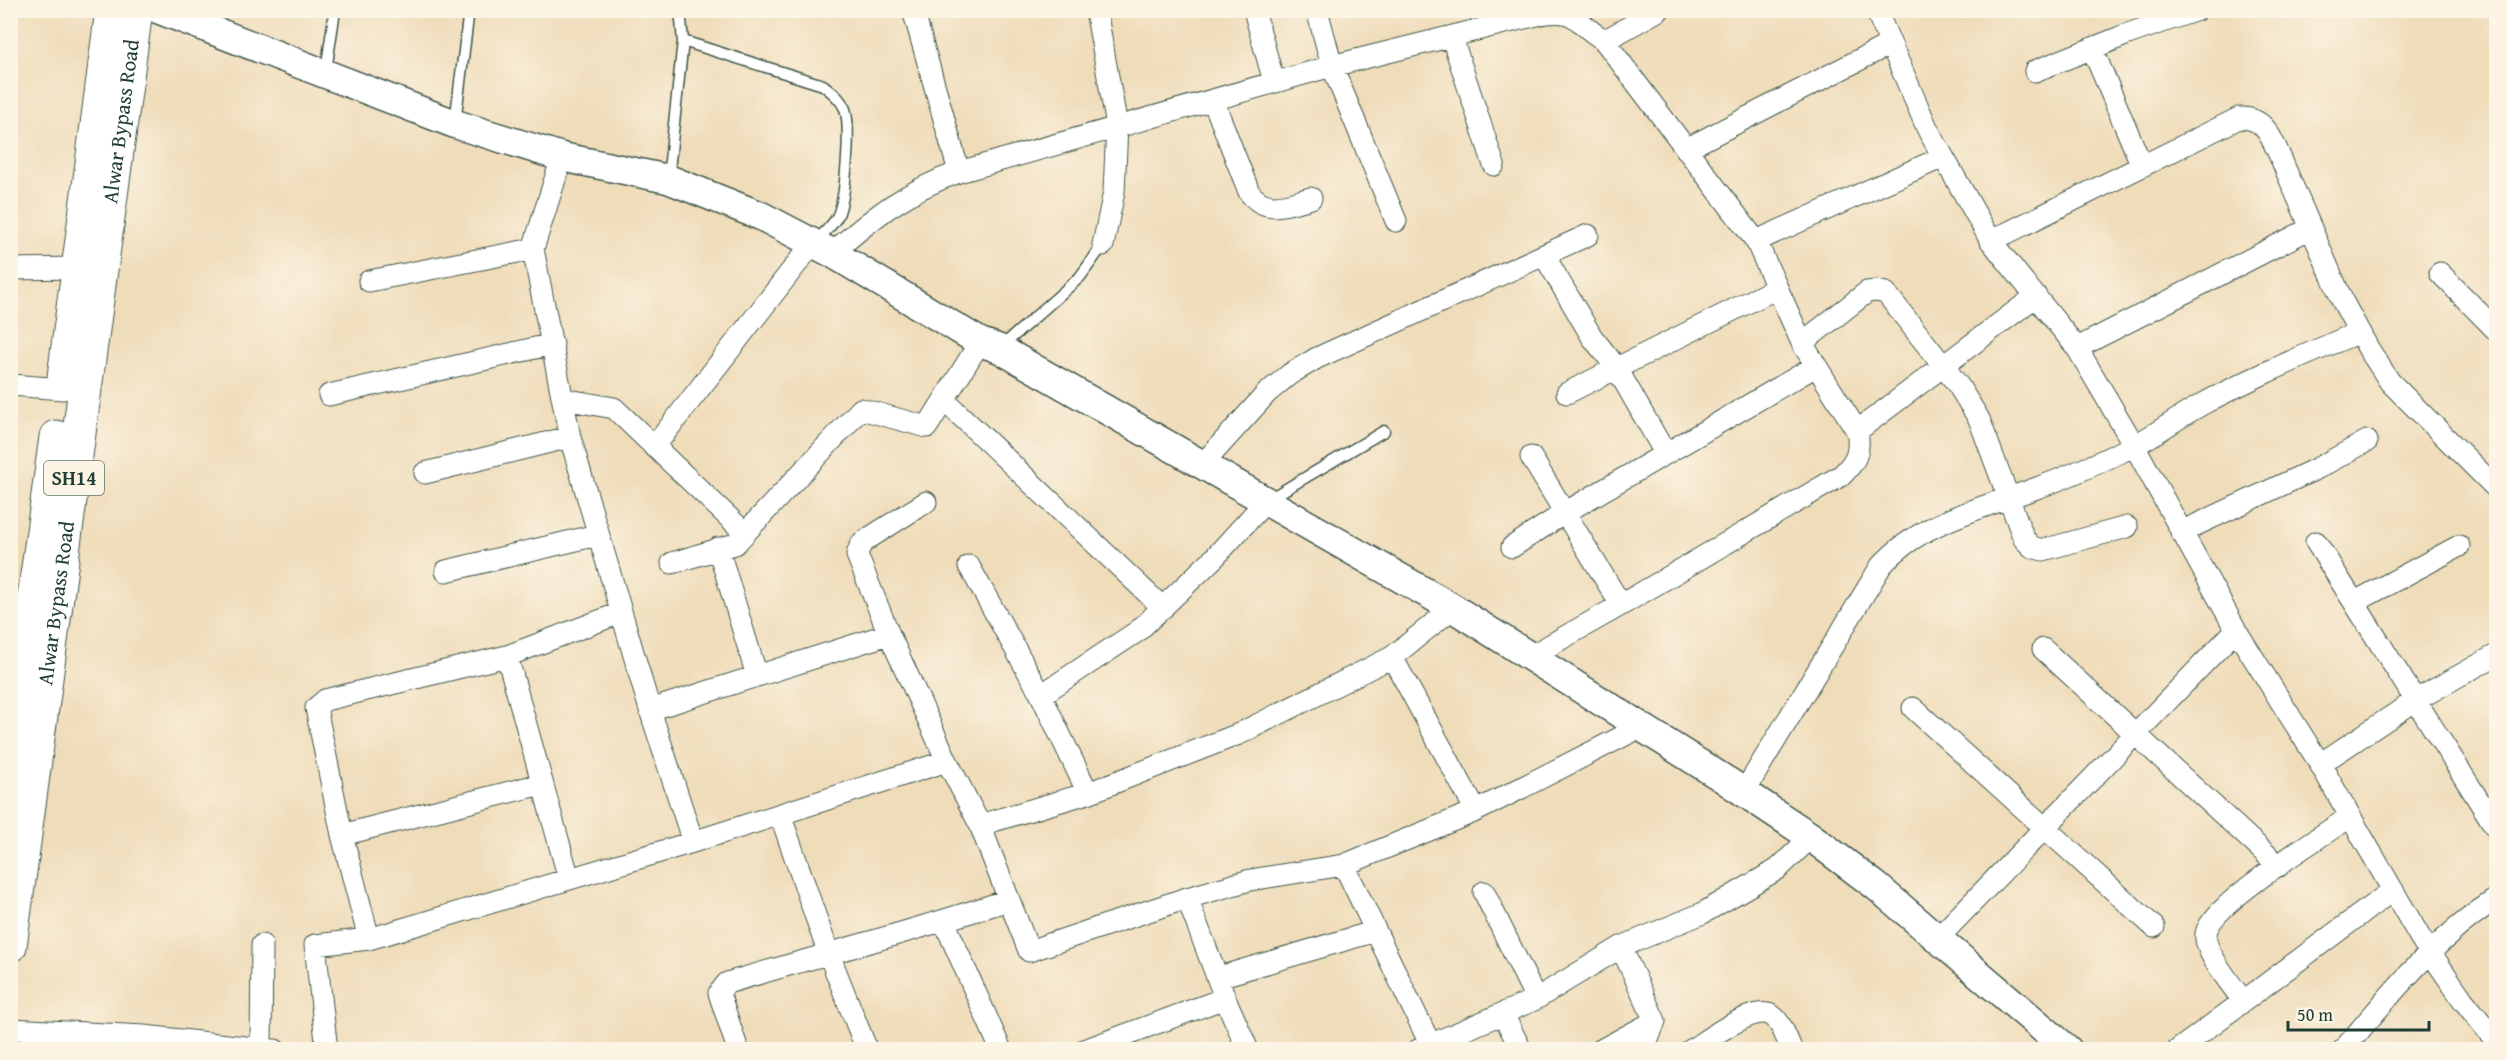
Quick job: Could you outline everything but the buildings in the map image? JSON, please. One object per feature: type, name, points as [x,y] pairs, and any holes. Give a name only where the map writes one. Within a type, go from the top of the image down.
[{"type":"main road","name":"Alwar Bypass Road","points":[[10,771],[112,10]]},
{"type":"main road","name":"Alwar Bypass Road","points":[[10,946],[164,12]]},
{"type":"street","points":[[912,10],[958,172]]},
{"type":"street","points":[[1096,10],[1117,126],[1114,192],[1103,245]]},
{"type":"street","points":[[1254,10],[1274,82]]},
{"type":"street","points":[[1317,10],[1332,66],[1396,221]]},
{"type":"street","points":[[1603,39],[1611,37],[1659,10]]},
{"type":"street","points":[[1876,10],[1943,157],[1992,241],[2077,348],[2134,445],[2236,630],[2320,764],[2430,952],[2463,1000],[2496,1041]]},
{"type":"street","points":[[2035,71],[2197,10]]},
{"type":"street","points":[[164,12],[454,124],[562,156],[668,179],[761,216],[823,248],[1453,608],[1744,792],[1810,837],[1939,938],[2068,1050]]},
{"type":"street","points":[[654,447],[823,248],[927,183],[1117,126],[1332,66],[1553,12],[1569,13],[1580,18],[1595,35],[1603,39],[1756,241],[1802,343],[1857,431],[1859,444],[1858,455],[1842,475],[1531,656]]},
{"type":"street","points":[[1452,38],[1494,165]]},
{"type":"street","points":[[1686,149],[1890,44]]},
{"type":"street","points":[[2092,48],[2142,166]]},
{"type":"street","points":[[1213,99],[1249,192],[1257,202],[1270,207],[1311,198]]},
{"type":"street","points":[[1992,241],[2239,118],[2250,118],[2259,122],[2268,131],[2359,332],[2390,382],[2496,488]]},
{"type":"street","points":[[562,156],[533,249],[570,437],[620,613],[693,842]]},
{"type":"street","points":[[1756,241],[1943,157]]},
{"type":"street","points":[[2077,348],[2311,228]]},
{"type":"street","points":[[1202,465],[1268,393],[1290,374],[1317,358],[1588,235]]},
{"type":"street","points":[[369,281],[533,249]]},
{"type":"street","points":[[1544,255],[1586,329],[1616,367],[1665,453]]},
{"type":"street","points":[[10,269],[79,268]]},
{"type":"street","points":[[2440,273],[2496,330]]},
{"type":"street","points":[[1567,393],[1777,288]]},
{"type":"street","points":[[1802,343],[1867,292],[1886,293],[1958,384],[1979,419],[2010,498],[2018,527],[2024,539],[2032,547],[2043,550],[2127,527]]},
{"type":"street","points":[[1857,431],[2036,296]]},
{"type":"street","points":[[1744,792],[1881,566],[1894,551],[1936,525],[2037,488],[2134,445],[2200,406],[2251,380],[2359,332]]},
{"type":"street","points":[[329,394],[553,344]]},
{"type":"street","points":[[672,562],[735,544],[861,409],[927,427],[944,400],[990,345]]},
{"type":"street","points":[[1512,547],[1665,453],[1816,366]]},
{"type":"street","points":[[10,386],[63,389]]},
{"type":"street","points":[[563,399],[614,408],[744,532]]},
{"type":"street","points":[[944,400],[1162,608]]},
{"type":"street","points":[[425,473],[570,437]]},
{"type":"street","points":[[2181,532],[2318,468],[2367,441]]},
{"type":"street","points":[[1531,456],[1622,605]]},
{"type":"street","points":[[1041,695],[1138,631],[1237,534],[1266,501]]},
{"type":"street","points":[[926,502],[867,540],[860,546],[857,555],[889,634],[947,761],[980,825],[1029,951],[1187,898],[1250,880],[1344,865],[1476,811],[1641,728]]},
{"type":"street","points":[[446,571],[597,535]]},
{"type":"street","points":[[2316,542],[2496,828]]},
{"type":"street","points":[[2355,602],[2458,546]]},
{"type":"street","points":[[718,548],[757,676]]},
{"type":"street","points":[[969,566],[1041,695],[1088,792]]},
{"type":"street","points":[[980,825],[1088,792],[1239,734],[1392,657],[1453,608]]},
{"type":"street","points":[[369,939],[342,835],[316,708],[319,703],[507,656],[620,613]]},
{"type":"street","points":[[1939,938],[2236,630]]},
{"type":"street","points":[[650,710],[889,634]]},
{"type":"street","points":[[2043,649],[2278,866]]},
{"type":"street","points":[[507,656],[569,879]]},
{"type":"street","points":[[2320,764],[2416,700],[2496,656]]},
{"type":"street","points":[[1392,657],[1476,811]]},
{"type":"street","points":[[1913,708],[2154,927]]},
{"type":"street","points":[[327,1050],[315,945],[369,939],[693,842],[947,761]]},
{"type":"street","points":[[342,835],[542,784]]},
{"type":"street","points":[[780,814],[828,952],[867,1050]]},
{"type":"street","points":[[2243,1001],[2214,958],[2207,944],[2206,933],[2221,912],[2278,866],[2350,816]]},
{"type":"street","points":[[1344,865],[1376,931],[1427,1048],[1536,999],[1621,947],[1703,913],[1778,869],[1810,837]]},
{"type":"street","points":[[2178,1050],[2393,890]]},
{"type":"street","points":[[1484,892],[1536,999]]},
{"type":"street","points":[[1187,898],[1219,977],[1225,998],[1248,1050]]},
{"type":"street","points":[[2343,1050],[2430,952],[2454,929],[2496,899]]},
{"type":"street","points":[[738,1050],[719,993],[728,983],[828,952],[944,921],[1008,900]]},
{"type":"street","points":[[944,921],[1001,1050]]},
{"type":"street","points":[[1219,977],[1376,931]]},
{"type":"street","points":[[24,1030],[143,1043],[268,1049],[262,945]]},
{"type":"street","points":[[1621,947],[1655,1021],[1644,1050]]},
{"type":"street","points":[[1084,1050],[1225,998]]},
{"type":"street","points":[[1691,1050],[1741,1019],[1766,1012],[1774,1017],[1792,1050]]},
{"type":"street","points":[[1503,1014],[1521,1050]]},
{"type":"street","points":[[1601,1050],[1655,1021]]},
{"type":"lane","points":[[325,75],[335,10]]},
{"type":"lane","points":[[454,124],[469,10]]},
{"type":"lane","points":[[668,179],[682,41],[680,10]]},
{"type":"lane","points":[[682,41],[823,85],[837,95],[845,109],[849,128],[842,205],[830,227],[823,248]]},
{"type":"lane","points":[[990,345],[1080,277],[1103,245]]},
{"type":"lane","points":[[1266,501],[1384,431]]}]
